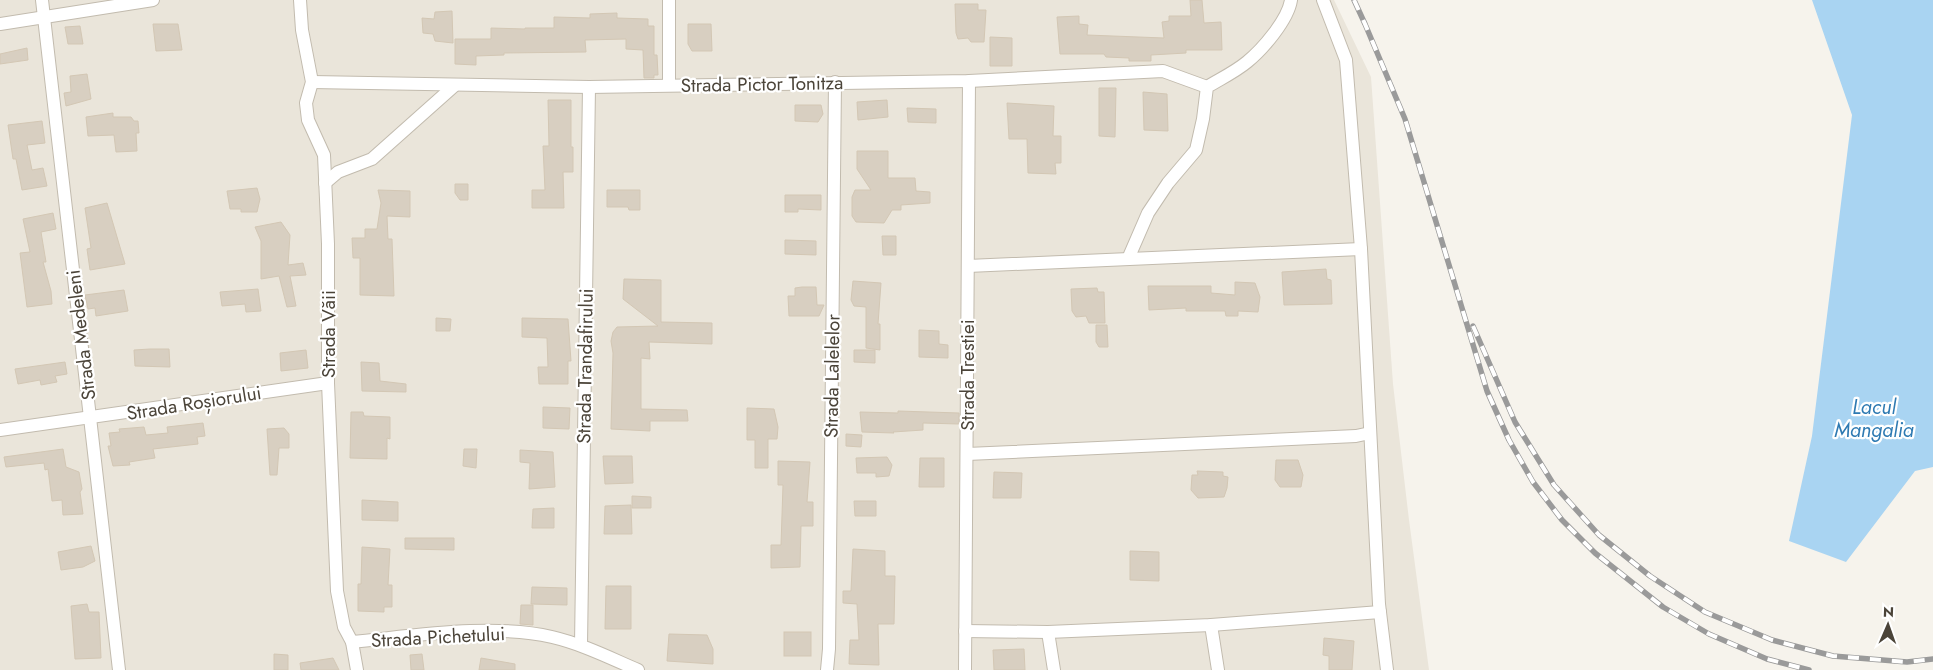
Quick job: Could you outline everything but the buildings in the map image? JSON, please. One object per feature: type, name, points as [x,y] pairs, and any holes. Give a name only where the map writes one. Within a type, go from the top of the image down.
[{"type":"street","name":"Strada Medeleni","points":[[42,0],[119,670]]},
{"type":"street","points":[[0,24],[153,0]]},
{"type":"street","name":"Strada Văii","points":[[300,0],[302,30],[312,82],[306,103],[308,120],[324,155],[328,244],[328,382],[337,591],[344,627],[352,642],[358,670]]},
{"type":"street","points":[[669,0],[669,85]]},
{"type":"street","points":[[1128,259],[1148,213],[1168,183],[1196,150],[1203,119],[1207,87],[1247,62],[1278,27],[1291,0]]},
{"type":"street","points":[[1323,0],[1346,60],[1361,249],[1380,612],[1387,670]]},
{"type":"street","name":"Strada Pictor Tonitza","points":[[312,82],[454,86],[589,86],[969,81],[1163,70],[1207,87]]},
{"type":"street","name":"Strada Trestiei","points":[[965,670],[969,81]]},
{"type":"street","name":"Strada Lalelelor","points":[[828,670],[835,82]]},
{"type":"street","points":[[325,183],[338,172],[372,159],[454,86]]},
{"type":"street","name":"Strada Trandafirului","points":[[581,645],[589,86]]},
{"type":"street","points":[[968,266],[1361,249]]},
{"type":"street","name":"Strada Roșiorului","points":[[0,430],[328,382]]},
{"type":"street","points":[[966,454],[1356,436],[1370,433]]},
{"type":"street","points":[[965,631],[1048,632],[1211,625],[1380,612]]},
{"type":"street","points":[[1211,625],[1218,670]]},
{"type":"street","name":"Strada Pichetului","points":[[352,642],[496,631],[550,637],[581,645],[638,670]]},
{"type":"street","points":[[1048,632],[1054,670]]},
{"type":"shaded area","points":[[0,0],[1334,0],[1371,77],[1393,384],[1429,670],[0,670]]},
{"type":"water","name":"Lacul Mangalia","points":[[1812,0],[1933,0],[1933,467],[1915,471],[1846,562],[1789,541],[1812,436],[1852,115]]},
{"type":"railway","points":[[1354,0],[1405,119],[1487,391],[1509,440],[1533,482],[1562,520],[1595,553],[1663,607],[1709,634],[1767,659],[1809,670]]},
{"type":"railway","points":[[1473,326],[1515,422],[1554,485],[1599,535],[1650,576],[1705,612],[1772,640],[1833,656],[1907,662],[1933,659]]}]
